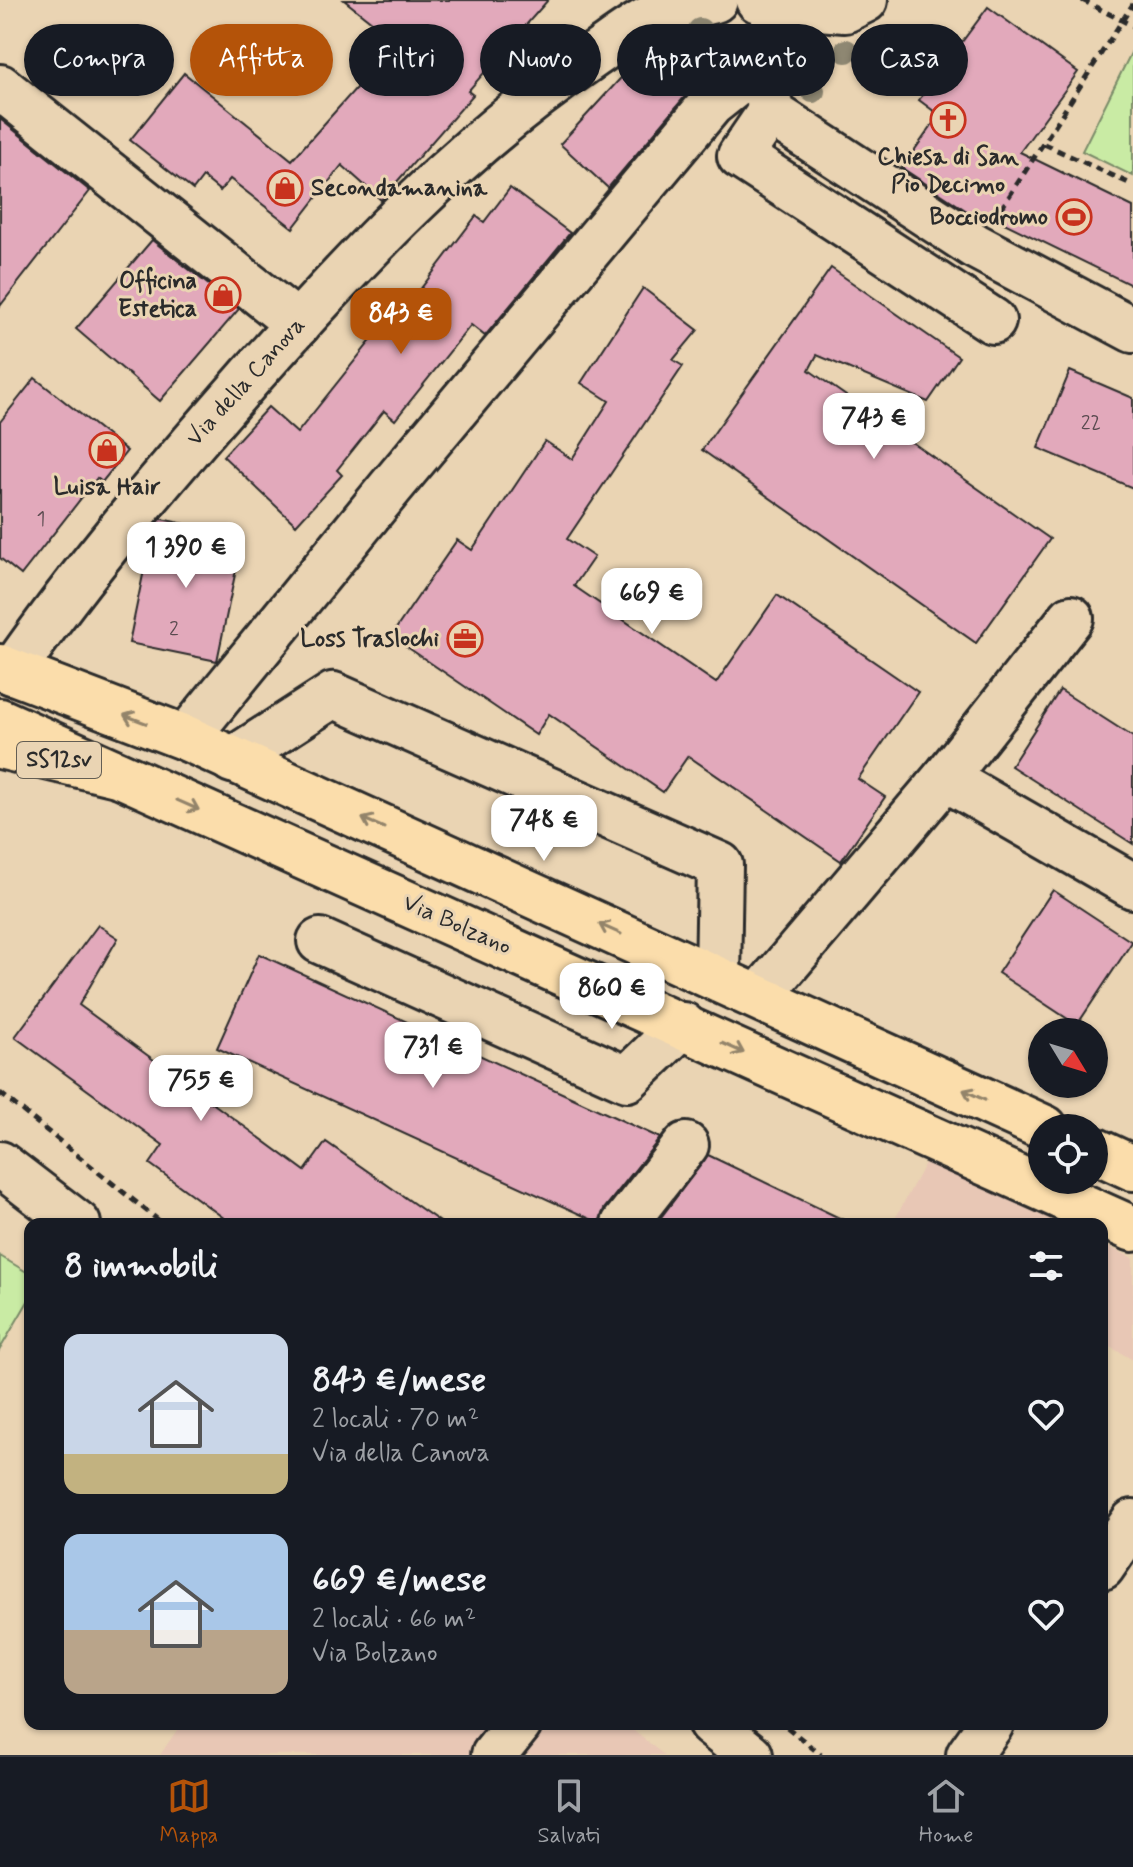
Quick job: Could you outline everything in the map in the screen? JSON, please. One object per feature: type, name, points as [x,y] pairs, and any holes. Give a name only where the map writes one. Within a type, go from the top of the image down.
[{"type":"main road","points":[[6,670],[186,738],[1028,1120]]},
{"type":"main road","name":"Via Bolzano","points":[[0,721],[1133,1229]]},
{"type":"main road","name":"SS12sv","points":[[0,746],[117,774]]},
{"type":"main road","points":[[1108,1156],[1133,1168]]},
{"type":"street","name":"Via della Canova","points":[[6,670],[179,458],[298,324],[446,172],[554,82],[647,20],[715,0]]},
{"type":"street","points":[[767,24],[768,2],[845,10],[865,0]]},
{"type":"street","points":[[0,87],[298,324]]},
{"type":"street","points":[[186,738],[380,500],[711,104],[721,96]]},
{"type":"street","points":[[768,96],[770,112],[740,156],[993,321]]},
{"type":"street","points":[[770,112],[975,246],[1133,330]]},
{"type":"street","points":[[759,997],[945,778],[1071,618]]},
{"type":"street","points":[[232,760],[333,695],[720,865],[718,978]]},
{"type":"street","points":[[945,778],[1133,886]]},
{"type":"street","points":[[320,941],[627,1079],[683,1025]]},
{"type":"street","points":[[629,1218],[686,1145]]},
{"type":"street","points":[[0,1164],[70,1218]]},
{"type":"street","points":[[1108,1558],[1133,1522]]},
{"type":"street","points":[[494,1755],[514,1730]]},
{"type":"street","points":[[719,1730],[750,1755]]},
{"type":"street","points":[[969,1755],[987,1730]]},
{"type":"path","points":[[1082,0],[1133,26]]},
{"type":"path","points":[[975,246],[1133,4]]},
{"type":"path","points":[[1044,144],[1133,185]]},
{"type":"path","points":[[0,1093],[156,1218]]},
{"type":"path","points":[[790,1730],[821,1755]]},
{"type":"shaded area","points":[[926,1161],[1047,1218],[896,1218]]},
{"type":"shaded area","points":[[1108,1247],[1133,1258],[1133,1360],[1108,1345]]},
{"type":"shaded area","points":[[177,1730],[633,1730],[664,1755],[160,1755]]},
{"type":"green space","points":[[1133,49],[1133,176],[1082,151]]},
{"type":"green space","points":[[0,1256],[24,1270],[24,1308],[0,1349]]},
{"type":"building","points":[[344,0],[548,0],[527,24],[480,24],[480,77],[468,91],[473,95],[381,200],[342,165],[293,228],[230,179],[220,191],[203,177],[193,190],[130,140],[165,96],[174,96],[174,85],[184,73],[190,78],[190,96],[213,96],[292,160],[349,96],[464,96],[464,24],[374,24]]},
{"type":"building","name":"Chiesa di San Pio Decimo","points":[[988,7],[1078,72],[1020,152],[1133,207],[1133,286],[986,214],[982,221],[902,168],[939,115],[919,100],[922,96],[968,96],[968,34]]},
{"type":"building","points":[[617,82],[617,96],[685,96],[608,188],[560,144]]},
{"type":"building","points":[[0,119],[90,191],[0,306]]},
{"type":"building","points":[[510,188],[570,233],[485,336],[471,325],[395,420],[384,411],[337,470],[342,475],[296,525],[223,456],[268,407],[297,433],[381,328],[387,333],[476,216],[484,222]]},
{"type":"building","points":[[152,240],[239,309],[160,401],[76,329]]},
{"type":"building","points":[[831,268],[959,357],[928,402],[817,355],[809,370],[1050,539],[976,643],[702,450]]},
{"type":"building","points":[[643,288],[698,330],[673,360],[683,366],[567,539],[594,557],[574,586],[716,683],[777,595],[918,692],[858,779],[885,797],[841,861],[688,756],[663,792],[549,714],[536,735],[391,636],[457,540],[472,550],[545,441],[572,459],[609,401],[581,383]]},
{"type":"building","points":[[1070,371],[1133,398],[1133,488],[1038,448]]},
{"type":"building","points":[[35,378],[127,451],[102,482],[97,478],[21,575],[0,558],[0,422]]},
{"type":"building","points":[[161,519],[243,536],[217,661],[129,643],[152,531]]},
{"type":"building","points":[[1060,690],[1133,737],[1133,844],[1011,766]]},
{"type":"building","points":[[1053,890],[1132,942],[1082,1018],[1066,1018],[998,973]]},
{"type":"building","points":[[98,925],[118,938],[79,1005],[305,1171],[326,1142],[434,1218],[224,1218],[150,1164],[163,1145],[15,1037]]},
{"type":"building","points":[[259,954],[660,1138],[604,1209],[601,1218],[588,1218],[217,1048]]},
{"type":"building","points":[[708,1155],[839,1218],[661,1218]]},
{"type":"place","name":"Chiesa di San Pio Decimo","points":[[948,120]]},
{"type":"place","name":"Secondamanina","points":[[285,188]]},
{"type":"place","name":"Bocciodromo","points":[[1074,217]]},
{"type":"place","name":"Officina Estetica","points":[[223,295]]},
{"type":"place","name":"Luisa Hair","points":[[107,450]]},
{"type":"place","name":"Loss Traslochi","points":[[465,639]]}]
